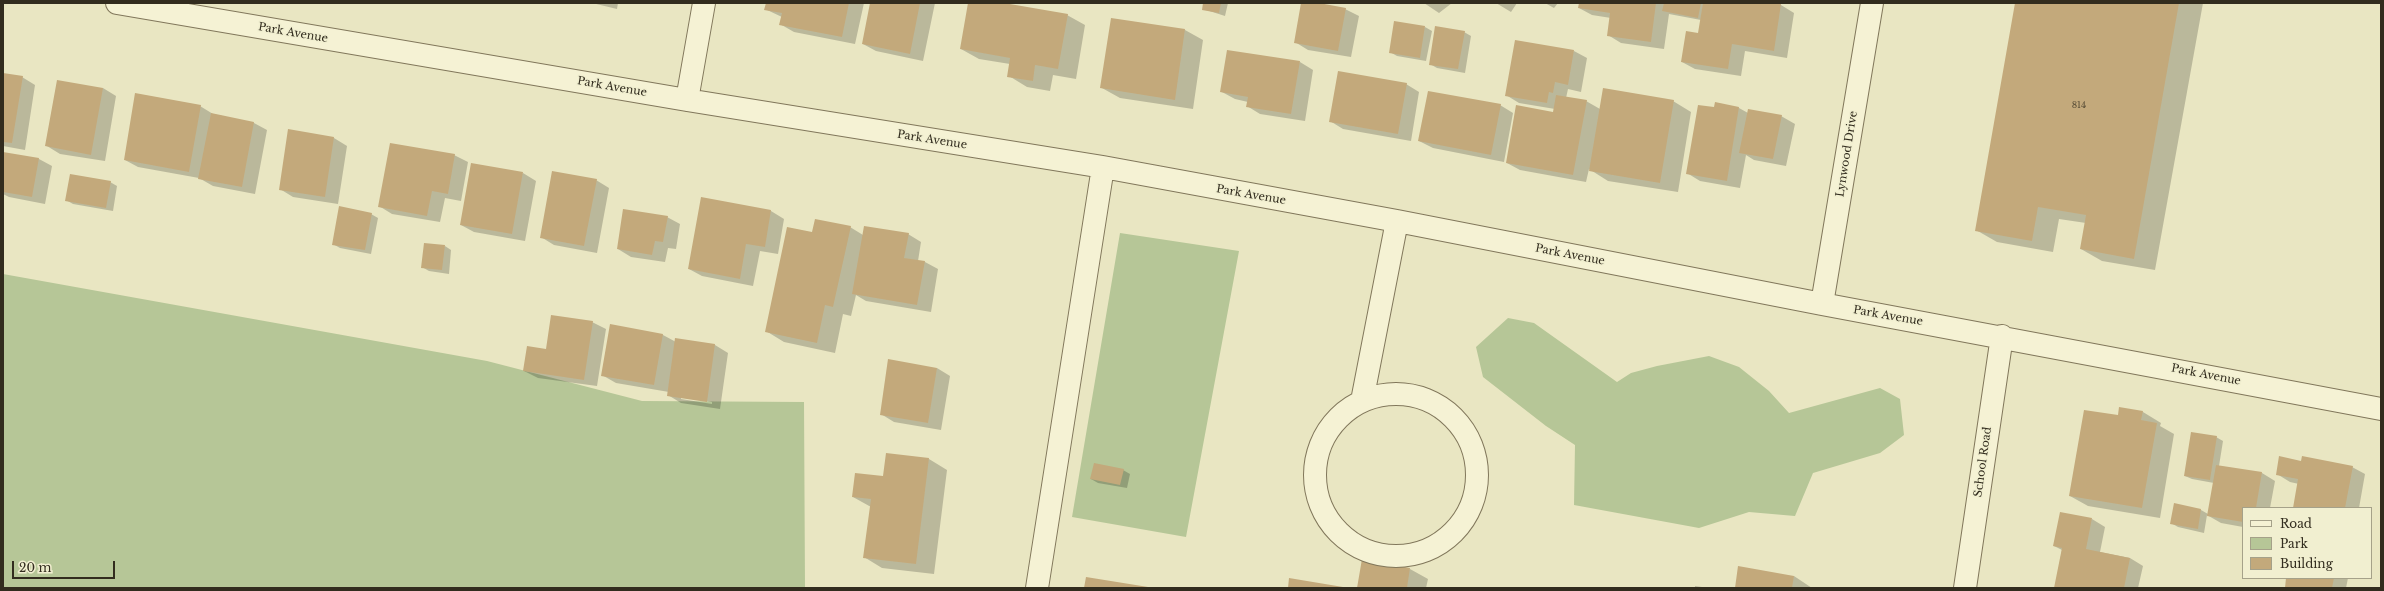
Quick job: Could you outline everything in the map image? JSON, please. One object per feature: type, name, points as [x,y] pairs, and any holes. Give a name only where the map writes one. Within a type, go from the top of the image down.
[{"type":"street","name":"Park Avenue","points":[[117,3],[687,100],[1103,167],[1397,221],[1822,304],[2002,336],[2381,409]]},
{"type":"street","points":[[687,100],[704,3]]},
{"type":"street","name":"Lynwood Drive","points":[[1822,304],[1872,3]]},
{"type":"street","points":[[1037,588],[1103,167]]},
{"type":"street","points":[[1362,401],[1388,394],[1414,396],[1438,406],[1453,419],[1472,446],[1478,471],[1475,497],[1464,521],[1446,540],[1423,552],[1396,557],[1368,552],[1344,538],[1326,517],[1316,492],[1315,464],[1323,437],[1340,415],[1362,401],[1397,221]]},
{"type":"street","name":"School Road","points":[[1965,588],[2002,336]]},
{"type":"green space","points":[[1120,233],[1239,251],[1186,537],[1072,517]]},
{"type":"green space","points":[[3,274],[487,361],[642,401],[804,402],[805,588],[3,588]]},
{"type":"green space","points":[[1508,318],[1534,323],[1617,382],[1631,373],[1657,366],[1709,356],[1739,367],[1769,391],[1789,413],[1880,388],[1900,399],[1904,435],[1880,453],[1813,473],[1795,516],[1749,512],[1699,528],[1574,505],[1575,445],[1546,426],[1483,377],[1476,347]]},
{"type":"building","points":[[766,3],[849,3],[842,37],[779,25],[782,13],[764,10]]},
{"type":"building","points":[[870,3],[920,3],[910,54],[862,44]]},
{"type":"building","points":[[968,3],[1004,3],[1068,14],[1058,69],[1035,65],[1033,81],[1007,77],[1010,58],[960,49]]},
{"type":"building","points":[[1203,3],[1221,3],[1219,13],[1202,10]]},
{"type":"building","points":[[1301,3],[1319,3],[1346,8],[1338,51],[1294,43]]},
{"type":"building","points":[[1579,3],[1656,3],[1651,42],[1607,36],[1610,13],[1578,8]]},
{"type":"building","points":[[1664,3],[1701,3],[1698,18],[1662,11]]},
{"type":"building","points":[[1703,3],[1781,4],[1774,51],[1732,44],[1728,69],[1681,62],[1686,31],[1698,33]]},
{"type":"building","points":[[2015,3],[2179,3],[2134,259],[2080,249],[2086,215],[2038,207],[2032,241],[1975,231]]},
{"type":"building","points":[[1111,18],[1185,29],[1175,100],[1100,88]]},
{"type":"building","points":[[1394,21],[1425,26],[1420,58],[1389,53]]},
{"type":"building","points":[[1435,26],[1465,31],[1458,69],[1429,65]]},
{"type":"building","points":[[1515,40],[1574,50],[1568,85],[1555,82],[1553,93],[1549,92],[1547,103],[1505,96]]},
{"type":"building","points":[[1227,50],[1300,61],[1291,114],[1246,107],[1248,97],[1220,92]]},
{"type":"building","points":[[1338,71],[1407,83],[1398,134],[1329,122]]},
{"type":"building","points":[[3,73],[23,76],[12,143],[3,142]]},
{"type":"building","points":[[57,80],[103,88],[91,155],[45,146]]},
{"type":"building","points":[[1603,88],[1674,100],[1660,183],[1589,171]]},
{"type":"building","points":[[1428,91],[1501,104],[1491,155],[1418,141]]},
{"type":"building","points":[[135,93],[201,105],[189,172],[124,160]]},
{"type":"building","points":[[1556,95],[1587,100],[1573,175],[1506,163],[1516,105],[1553,112]]},
{"type":"building","points":[[1715,102],[1739,107],[1727,181],[1686,174],[1698,105],[1714,107]]},
{"type":"building","points":[[1748,109],[1782,115],[1773,159],[1739,153]]},
{"type":"building","points":[[211,113],[254,122],[242,187],[198,179]]},
{"type":"building","points":[[288,129],[334,137],[325,197],[279,190]]},
{"type":"building","points":[[390,143],[455,154],[448,194],[432,191],[427,216],[378,207]]},
{"type":"building","points":[[3,152],[39,158],[32,197],[3,192]]},
{"type":"building","points":[[471,163],[523,172],[512,234],[460,225]]},
{"type":"building","points":[[552,171],[597,179],[584,246],[540,238]]},
{"type":"building","points":[[70,174],[111,181],[106,208],[65,201]]},
{"type":"building","points":[[701,197],[771,210],[765,247],[746,244],[740,279],[688,269]]},
{"type":"building","points":[[339,206],[372,213],[365,250],[332,245]]},
{"type":"building","points":[[623,209],[668,216],[663,242],[655,241],[652,255],[617,249]]},
{"type":"building","points":[[815,219],[851,226],[833,307],[825,305],[817,343],[765,332],[787,227],[812,232]]},
{"type":"building","points":[[864,226],[909,233],[904,258],[925,261],[917,305],[852,294]]},
{"type":"building","points":[[424,243],[445,245],[442,270],[421,268]]},
{"type":"building","points":[[551,315],[593,321],[584,380],[523,371],[527,346],[546,349]]},
{"type":"building","points":[[610,324],[663,334],[654,385],[601,376]]},
{"type":"building","points":[[675,338],[715,344],[707,402],[667,396]]},
{"type":"building","points":[[888,359],[937,368],[928,423],[880,415]]},
{"type":"building","points":[[2119,407],[2143,411],[2141,420],[2157,423],[2142,508],[2069,496],[2084,410],[2118,415]]},
{"type":"building","points":[[2191,432],[2217,436],[2210,480],[2184,476]]},
{"type":"building","points":[[886,453],[929,458],[916,564],[863,558],[871,499],[852,497],[855,473],[883,476]]},
{"type":"building","points":[[2279,456],[2301,461],[2302,456],[2353,466],[2345,507],[2293,507],[2298,479],[2276,475]]},
{"type":"building","points":[[1094,463],[1124,469],[1120,485],[1090,479]]},
{"type":"building","points":[[2216,465],[2262,472],[2256,507],[2242,507],[2242,522],[2207,516]]},
{"type":"building","points":[[2174,503],[2201,509],[2198,529],[2170,524]]},
{"type":"building","points":[[2060,512],[2092,518],[2086,549],[2130,558],[2124,588],[2054,588],[2062,548],[2053,546]]},
{"type":"building","points":[[1362,559],[1410,568],[1407,588],[1357,588]]},
{"type":"building","points":[[1738,566],[1794,576],[1792,588],[1735,588]]},
{"type":"building","points":[[1086,577],[1148,587],[1148,588],[1084,588]]},
{"type":"building","points":[[1289,578],[1343,587],[1343,588],[1288,588]]},
{"type":"building","points":[[2286,579],[2334,579],[2332,588],[2285,588]]}]
